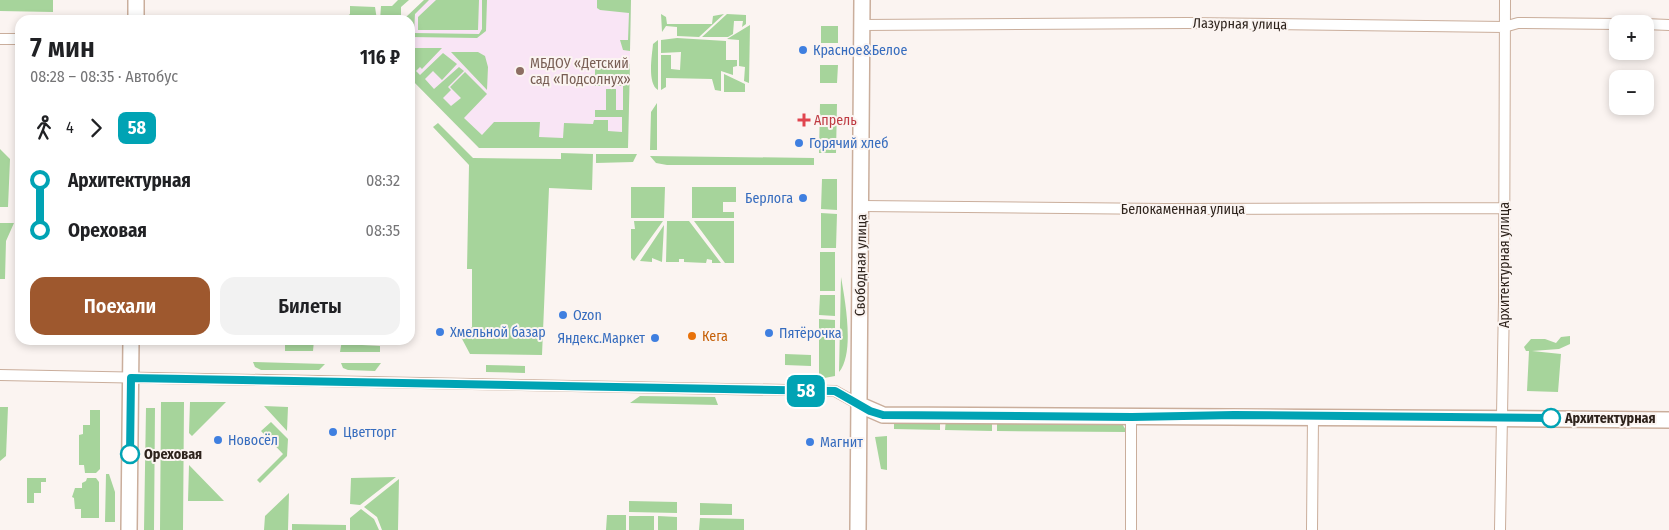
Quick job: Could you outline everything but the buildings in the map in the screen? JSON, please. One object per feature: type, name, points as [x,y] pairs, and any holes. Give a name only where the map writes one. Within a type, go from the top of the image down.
[{"type":"street","points":[[136,0],[136,15]]},
{"type":"street","name":"Свободная улица","points":[[858,530],[862,206],[862,0]]},
{"type":"street","name":"Архитектурная улица","points":[[1500,530],[1505,0]]},
{"type":"street","name":"Лазурная улица","points":[[862,26],[1187,23],[1504,27],[1518,24],[1609,24]]},
{"type":"street","points":[[1654,24],[1669,25]]},
{"type":"street","points":[[0,39],[15,39]]},
{"type":"street","name":"Белокаменная улица","points":[[862,206],[1166,209],[1504,208]]},
{"type":"street","points":[[128,530],[131,345]]},
{"type":"street","points":[[0,375],[835,391],[883,415],[1313,416],[1669,420]]},
{"type":"street","points":[[1312,530],[1313,416]]},
{"type":"street","points":[[1131,530],[1132,417]]},
{"type":"shaded area","name":"МБДОУ «Детский сад «Подсолнух»","points":[[424,0],[631,0],[628,148],[479,148],[415,83],[415,15],[408,15]]},
{"type":"green space","points":[[0,0],[53,0],[53,12],[0,11]]},
{"type":"green space","points":[[398,0],[409,0],[401,7],[401,15],[380,15],[381,6],[392,6]]},
{"type":"green space","points":[[424,0],[429,0],[415,15],[408,15]]},
{"type":"green space","points":[[436,0],[479,0],[478,30],[418,30],[418,17]]},
{"type":"green space","points":[[482,0],[487,0],[486,31],[477,38],[415,37],[415,33],[479,34],[482,29]]},
{"type":"green space","points":[[597,0],[631,0],[630,51],[623,50],[620,40],[628,40],[629,13],[600,10],[597,8]]},
{"type":"green space","points":[[350,6],[375,7],[376,15],[349,15]]},
{"type":"green space","points":[[661,14],[666,17],[667,24],[712,24],[713,16],[724,14],[699,37],[677,36],[677,27],[666,26],[662,32]]},
{"type":"green space","points":[[727,14],[746,15],[746,24],[742,27],[743,21],[734,21],[733,34],[728,37],[702,37]]},
{"type":"green space","points":[[750,25],[749,83],[744,81],[745,67],[739,66],[739,40],[727,39]]},
{"type":"green space","points":[[821,26],[838,26],[838,43],[821,43]]},
{"type":"green space","points":[[677,38],[726,41],[726,60],[737,60],[737,66],[733,67],[733,75],[721,71],[721,91],[715,90],[712,79],[666,78],[666,87],[661,90],[661,55],[671,55],[671,69],[680,70],[681,52],[661,53],[661,40]]},
{"type":"green space","points":[[658,40],[658,90],[652,82],[651,69],[653,44]]},
{"type":"green space","points":[[415,48],[442,48],[422,69],[420,67],[416,71],[420,75],[443,53],[457,64],[442,80],[433,71],[425,79],[434,89],[459,67],[464,71],[448,87],[451,90],[443,98],[451,106],[461,98],[450,87],[465,72],[487,94],[464,118],[482,135],[494,122],[540,122],[539,137],[563,138],[564,123],[593,124],[594,120],[608,120],[608,131],[622,132],[622,117],[595,117],[595,110],[606,110],[606,89],[616,89],[616,110],[623,110],[623,86],[595,86],[595,69],[602,64],[613,63],[613,69],[625,70],[625,63],[630,64],[628,148],[479,148],[415,83]]},
{"type":"green space","points":[[451,52],[478,52],[485,56],[488,67],[487,90]]},
{"type":"green space","points":[[820,65],[838,65],[837,83],[820,83]]},
{"type":"green space","points":[[724,74],[745,84],[745,92],[724,92]]},
{"type":"green space","points":[[657,103],[657,150],[650,150],[651,112]]},
{"type":"green space","points":[[820,104],[837,104],[836,153],[819,153]]},
{"type":"green space","points":[[438,123],[473,158],[561,159],[561,153],[593,154],[592,190],[549,188],[542,355],[470,354],[461,337],[472,327],[472,269],[467,269],[469,165],[433,127]]},
{"type":"green space","points":[[0,149],[10,159],[8,207],[0,207]]},
{"type":"green space","points":[[596,154],[637,154],[633,162],[596,163]]},
{"type":"green space","points":[[650,156],[814,158],[814,165],[667,165],[656,163]]},
{"type":"green space","points":[[822,179],[837,179],[837,210],[821,209]]},
{"type":"green space","points":[[631,187],[665,187],[664,218],[631,218]]},
{"type":"green space","points":[[692,187],[736,187],[736,202],[723,202],[723,212],[734,212],[734,218],[692,218]]},
{"type":"green space","points":[[821,213],[837,214],[836,248],[821,248]]},
{"type":"green space","points":[[634,221],[663,221],[634,261],[631,258],[631,229],[635,229]]},
{"type":"green space","points":[[667,221],[689,221],[721,263],[712,263],[712,260],[707,259],[706,263],[684,262],[684,259],[679,259],[679,262],[666,262]]},
{"type":"green space","points":[[694,221],[734,221],[734,263],[725,263]]},
{"type":"green space","points":[[0,223],[14,223],[6,241],[5,279],[0,279]]},
{"type":"green space","points":[[664,225],[662,262],[652,258],[652,262],[640,261]]},
{"type":"green space","points":[[820,252],[835,252],[835,291],[820,291]]},
{"type":"green space","points":[[841,277],[848,326],[848,340],[844,363],[839,372]]},
{"type":"green space","points":[[820,295],[835,295],[835,316],[819,315]]},
{"type":"green space","points":[[819,319],[835,320],[835,376],[819,379]]},
{"type":"green space","points":[[1570,336],[1570,344],[1559,349],[1532,351],[1561,354],[1558,392],[1527,391],[1529,351],[1526,351],[1524,347],[1531,339],[1545,339],[1556,343],[1561,337]]},
{"type":"green space","points":[[285,345],[314,345],[313,351],[285,351]]},
{"type":"green space","points":[[341,345],[380,346],[380,352],[340,352]]},
{"type":"green space","points":[[785,354],[811,355],[811,366],[785,365]]},
{"type":"green space","points":[[253,362],[325,364],[319,370],[261,370],[255,367]]},
{"type":"green space","points":[[341,363],[381,363],[375,371],[348,370],[343,368]]},
{"type":"green space","points":[[486,365],[525,366],[525,373],[486,372]]},
{"type":"green space","points":[[640,396],[715,397],[718,405],[630,403]]},
{"type":"green space","points":[[161,402],[184,402],[183,530],[160,530]]},
{"type":"green space","points":[[190,402],[226,402],[192,436],[189,433]]},
{"type":"green space","points":[[264,406],[288,407],[287,431]]},
{"type":"green space","points":[[0,407],[8,407],[6,456],[0,461]]},
{"type":"green space","points":[[146,408],[155,408],[154,530],[144,530]]},
{"type":"green space","points":[[90,410],[100,410],[100,469],[96,473],[85,473],[84,465],[79,465],[79,435],[83,434],[83,425],[90,425]]},
{"type":"green space","points":[[894,417],[940,418],[940,430],[894,429]]},
{"type":"green space","points":[[946,418],[992,419],[992,431],[945,430]]},
{"type":"green space","points":[[997,419],[1121,422],[1127,432],[997,431]]},
{"type":"green space","points":[[271,422],[288,439],[287,456],[260,483],[257,480],[283,454],[261,431]]},
{"type":"green space","points":[[887,436],[887,470],[881,469],[875,437]]},
{"type":"green space","points":[[189,465],[224,501],[188,501]]},
{"type":"green space","points":[[106,474],[109,474],[115,492],[115,522],[105,522]]},
{"type":"green space","points":[[396,477],[360,505],[350,504],[351,478]]},
{"type":"green space","points":[[27,478],[46,478],[46,482],[41,482],[41,493],[34,493],[34,503],[27,503]]},
{"type":"green space","points":[[87,478],[96,478],[99,482],[99,518],[81,518],[81,509],[75,509],[74,498],[72,497],[75,488],[82,488],[82,483]]},
{"type":"green space","points":[[399,479],[398,530],[382,530],[377,517],[364,507]]},
{"type":"green space","points":[[289,493],[288,530],[264,530],[265,516]]},
{"type":"green space","points":[[629,501],[677,502],[677,513],[629,512]]},
{"type":"green space","points":[[700,503],[732,504],[732,515],[700,515]]},
{"type":"green space","points":[[361,509],[374,519],[379,530],[350,530],[350,518]]},
{"type":"green space","points":[[607,515],[626,515],[626,530],[606,530]]},
{"type":"green space","points":[[629,516],[654,516],[654,530],[629,530]]},
{"type":"green space","points":[[658,516],[677,517],[677,530],[658,530]]},
{"type":"green space","points":[[700,518],[744,519],[744,530],[699,530]]},
{"type":"green space","points":[[292,524],[346,525],[346,530],[292,530]]},
{"type":"bus line","name":"58","points":[[130,454],[131,378],[217,378],[835,391],[870,411],[883,415],[1132,417],[1332,415],[1551,418]]},
{"type":"place","name":"Красное&Белое","points":[[803,50]]},
{"type":"place","name":"МБДОУ «Детский сад «Подсолнух»","points":[[520,71]]},
{"type":"place","name":"Апрель","points":[[804,120]]},
{"type":"place","name":"Горячий хлеб","points":[[799,143]]},
{"type":"place","name":"Берлога","points":[[803,198]]},
{"type":"place","name":"Ozon","points":[[563,315]]},
{"type":"place","name":"Хмельной базар","points":[[440,332]]},
{"type":"place","name":"Пятёрочка","points":[[769,333]]},
{"type":"place","name":"Кега","points":[[692,336]]},
{"type":"place","name":"Яндекс.Маркет","points":[[655,338]]},
{"type":"place","name":"Архитектурная","points":[[1551,418]]},
{"type":"place","name":"Цветторг","points":[[333,432]]},
{"type":"place","name":"Новосёл","points":[[218,440]]},
{"type":"place","name":"Магнит","points":[[810,442]]},
{"type":"place","name":"Ореховая","points":[[130,454]]}]
